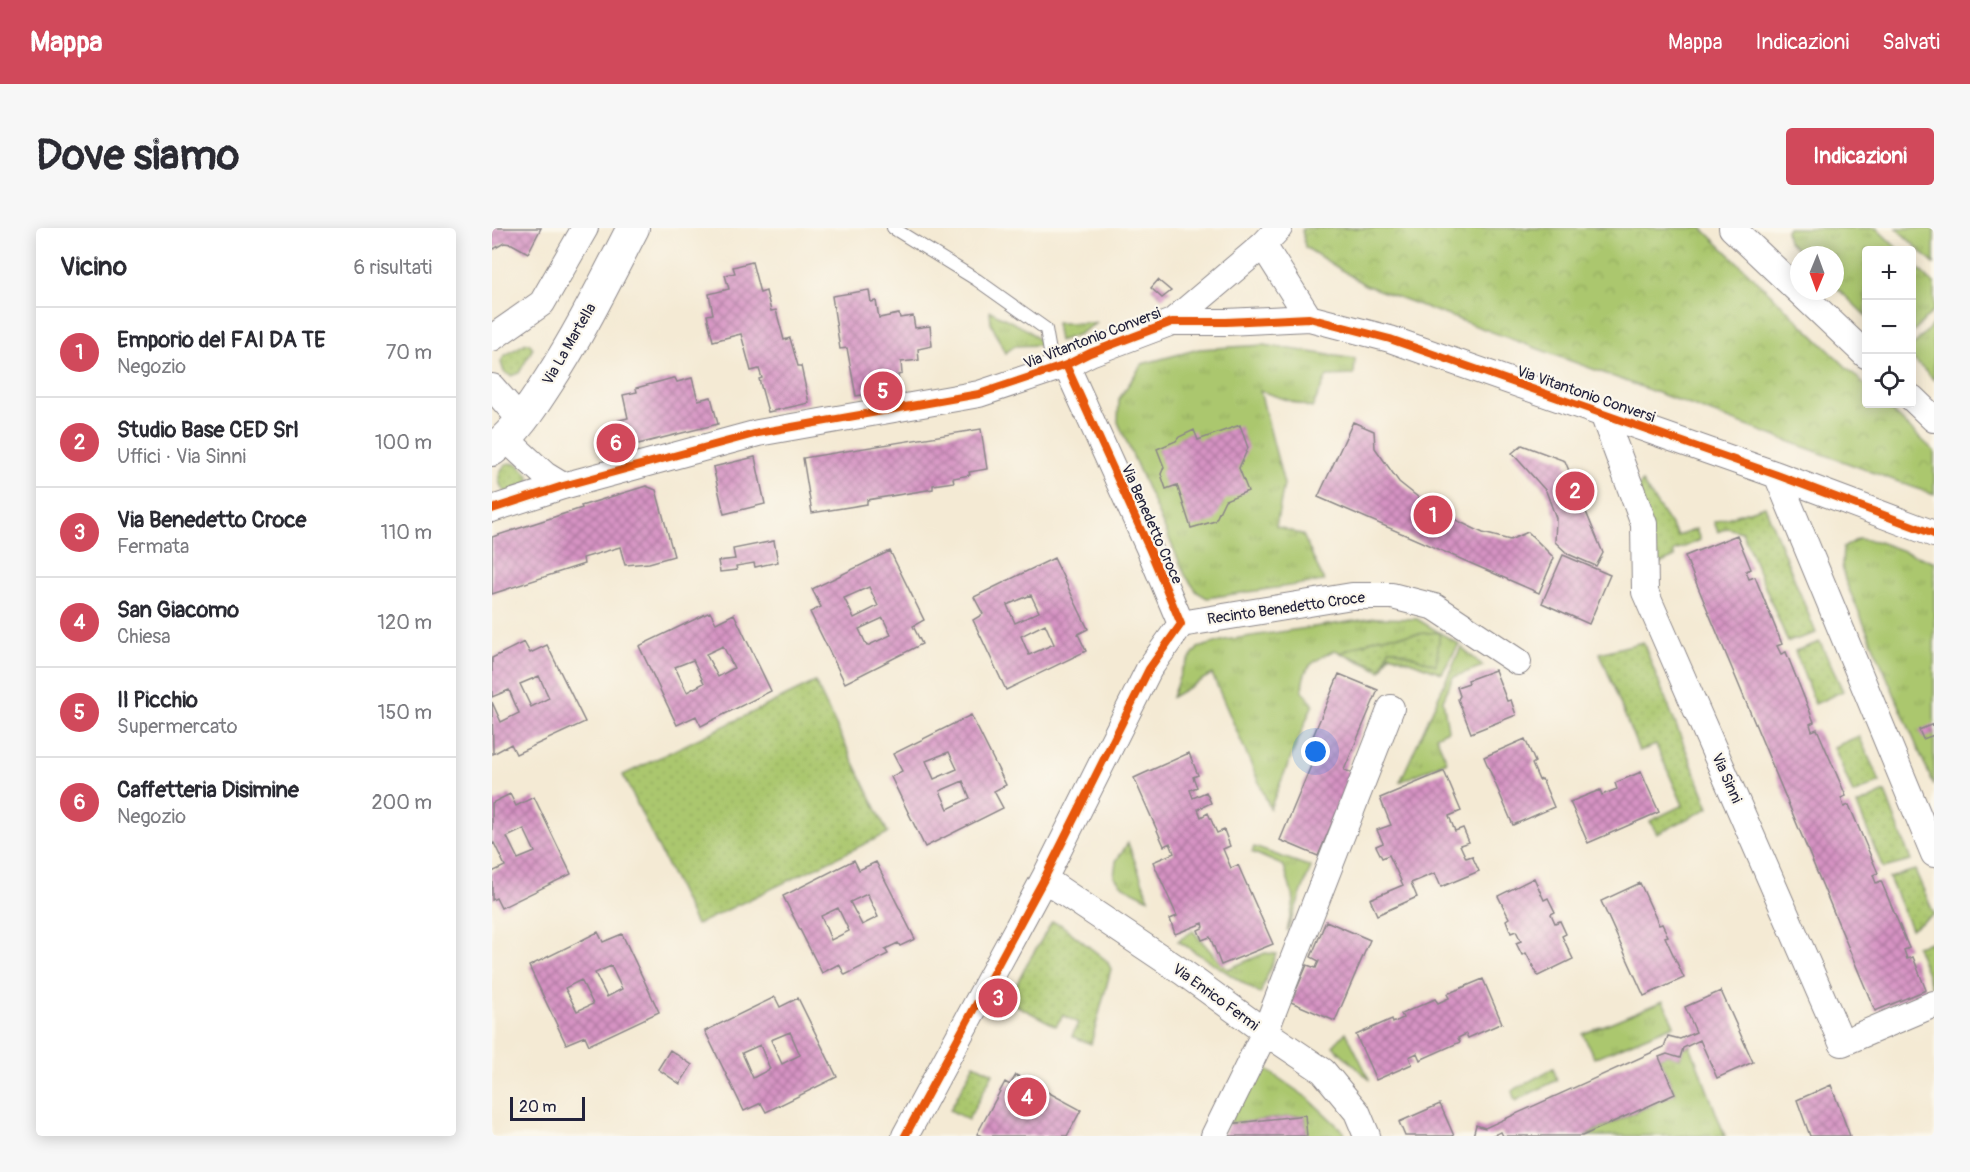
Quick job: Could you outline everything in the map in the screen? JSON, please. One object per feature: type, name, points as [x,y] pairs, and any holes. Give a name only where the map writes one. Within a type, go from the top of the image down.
[{"type":"street","points":[[495,328],[542,303],[585,228]]},
{"type":"street","name":"Via La Martella","points":[[507,437],[574,341],[633,228]]},
{"type":"street","points":[[1740,231],[1865,354]]},
{"type":"street","points":[[1172,322],[1271,236],[1309,318]]},
{"type":"street","name":"Via Vitantonio Conversi","points":[[492,509],[563,486],[758,433],[979,394],[1059,367],[1090,352],[1172,322],[1309,318],[1389,339],[1776,475],[1934,534]]},
{"type":"street","name":"Via Benedetto Croce","points":[[1059,367],[1149,548],[1180,624]]},
{"type":"street","points":[[492,387],[507,437],[545,476],[563,486]]},
{"type":"street","points":[[1916,403],[1934,419]]},
{"type":"street","name":"Via Sinni","points":[[1603,414],[1644,524],[1646,592],[1842,1043],[1934,1004]]},
{"type":"street","points":[[1776,475],[1934,854]]},
{"type":"street","name":"Recinto Benedetto Croce","points":[[1180,624],[1352,596],[1392,596],[1436,607],[1518,662]]},
{"type":"street","points":[[905,1136],[1044,879],[1149,669],[1180,624]]},
{"type":"street","points":[[1214,1136],[1265,1032],[1391,708]]},
{"type":"street","name":"Via Enrico Fermi","points":[[1044,879],[1184,973],[1323,1071],[1357,1112],[1367,1136]]},
{"type":"lane","points":[[893,228],[986,286],[1046,329],[1059,367]]},
{"type":"green space","points":[[1305,228],[1702,228],[1862,382],[1862,408],[1888,408],[1934,451],[1934,495],[1365,285],[1305,247],[1302,230]]},
{"type":"green space","points":[[1788,228],[1876,228],[1895,246],[1862,246],[1862,312],[1844,295],[1844,246],[1793,246],[1788,241],[1786,230]]},
{"type":"green space","points":[[1896,228],[1934,228],[1934,264],[1916,246]]},
{"type":"green space","points":[[1916,267],[1934,284],[1934,310],[1916,329]]},
{"type":"green space","points":[[990,311],[1028,330],[1041,342],[1041,345],[1015,346],[1005,353],[991,323]]},
{"type":"green space","points":[[1056,323],[1096,323],[1079,334],[1059,341]]},
{"type":"green space","points":[[1934,323],[1934,380],[1916,362],[1916,343]]},
{"type":"green space","points":[[526,343],[533,348],[519,373],[511,376],[504,372],[501,362],[504,356]]},
{"type":"green space","points":[[1264,345],[1355,359],[1354,375],[1327,376],[1312,408],[1260,391],[1284,484],[1276,526],[1303,535],[1324,581],[1207,598],[1197,592],[1185,575],[1118,422],[1119,399],[1142,364],[1199,349]]},
{"type":"green space","points":[[509,463],[518,464],[529,476],[528,485],[505,492],[500,484],[499,476],[502,469]]},
{"type":"green space","points":[[1642,482],[1678,536],[1696,529],[1700,540],[1673,552],[1675,557],[1650,568],[1638,487]]},
{"type":"green space","points":[[1765,506],[1816,633],[1788,642],[1742,532],[1727,528],[1718,532],[1714,522]]},
{"type":"green space","points":[[1858,539],[1876,541],[1934,562],[1934,786],[1845,580],[1842,565],[1843,548]]},
{"type":"green space","points":[[1375,618],[1417,619],[1459,644],[1442,673],[1390,654],[1381,671],[1335,650],[1311,665],[1304,675],[1302,691],[1313,704],[1270,808],[1212,674],[1172,697],[1182,669],[1198,648],[1225,640]]},
{"type":"green space","points":[[1440,632],[1436,665],[1394,649],[1389,649],[1383,668],[1340,653],[1380,637]]},
{"type":"green space","points":[[1643,642],[1709,808],[1657,834],[1650,821],[1683,805],[1656,745],[1639,751],[1600,653]]},
{"type":"green space","points":[[1820,642],[1843,691],[1815,704],[1795,651]]},
{"type":"green space","points":[[1461,647],[1483,666],[1453,677],[1443,700],[1448,730],[1436,736],[1447,761],[1400,782]]},
{"type":"green space","points":[[815,682],[888,833],[696,925],[623,775]]},
{"type":"green space","points":[[1859,736],[1880,782],[1853,794],[1834,747]]},
{"type":"green space","points":[[1885,792],[1911,861],[1883,868],[1857,805]]},
{"type":"green space","points":[[1128,843],[1149,899],[1123,886],[1114,876],[1116,861]]},
{"type":"green space","points":[[1254,847],[1311,867],[1287,931],[1294,901],[1284,866],[1252,852]]},
{"type":"green space","points":[[1915,870],[1934,914],[1911,929],[1889,878]]},
{"type":"green space","points":[[1052,922],[1060,924],[1107,961],[1111,969],[1091,1044],[1072,1036],[1078,1023],[1063,1015],[1056,1026],[1008,1001]]},
{"type":"green space","points":[[1193,931],[1228,969],[1265,953],[1276,954],[1260,994],[1178,941]]},
{"type":"green space","points":[[1934,941],[1934,992],[1916,946]]},
{"type":"green space","points":[[1663,1001],[1674,1025],[1594,1058],[1583,1034]]},
{"type":"green space","points":[[1346,1032],[1370,1080],[1333,1046]]},
{"type":"green space","points":[[1690,1045],[1725,1136],[1585,1136],[1675,1094],[1659,1057],[1667,1054],[1680,1058],[1683,1048]]},
{"type":"green space","points":[[1257,1063],[1309,1099],[1344,1132],[1345,1136],[1307,1136],[1305,1115],[1229,1124]]},
{"type":"green space","points":[[974,1064],[993,1073],[968,1120],[950,1110]]},
{"type":"green space","points":[[1553,1068],[1557,1080],[1515,1101],[1512,1091]]},
{"type":"building","points":[[492,228],[541,228],[528,253],[512,244],[504,243],[492,250]]},
{"type":"building","points":[[752,262],[760,293],[766,291],[771,311],[776,310],[784,340],[790,338],[798,366],[801,366],[809,403],[768,412],[759,379],[762,378],[759,369],[751,371],[741,334],[713,341],[707,315],[713,314],[709,294],[729,289],[725,275],[735,273],[733,267]]},
{"type":"building","points":[[1158,280],[1171,291],[1162,298],[1151,288]]},
{"type":"building","points":[[869,290],[871,302],[876,301],[879,318],[899,314],[900,318],[913,316],[915,328],[930,326],[932,346],[918,349],[919,360],[901,362],[902,374],[898,375],[900,389],[856,396],[847,348],[840,349],[832,296]]},
{"type":"building","points":[[673,378],[677,382],[692,378],[698,400],[711,397],[718,424],[622,448],[615,421],[628,418],[623,395],[637,392],[636,388]]},
{"type":"building","points":[[1353,422],[1374,431],[1375,448],[1399,482],[1433,509],[1483,533],[1510,540],[1528,532],[1554,558],[1539,593],[1318,497]]},
{"type":"building","points":[[1240,425],[1248,448],[1239,468],[1248,491],[1225,500],[1215,521],[1191,528],[1177,485],[1166,489],[1161,474],[1164,467],[1157,449],[1194,430],[1198,440]]},
{"type":"building","points":[[981,429],[987,469],[953,478],[954,482],[933,485],[933,489],[867,500],[867,504],[812,513],[803,458]]},
{"type":"building","points":[[1522,445],[1565,461],[1603,553],[1596,566],[1568,554],[1555,542],[1556,518],[1546,491],[1512,453]]},
{"type":"building","points":[[755,457],[765,504],[724,514],[713,467]]},
{"type":"building","points":[[646,486],[656,490],[674,556],[649,563],[625,565],[620,547],[583,558],[584,564],[492,594],[492,537]]},
{"type":"building","points":[[1737,535],[1751,569],[1746,571],[1749,579],[1755,577],[1782,644],[1777,646],[1781,654],[1786,652],[1814,722],[1810,724],[1812,731],[1817,729],[1846,796],[1841,798],[1844,807],[1849,805],[1878,873],[1873,875],[1876,883],[1881,881],[1909,948],[1904,950],[1907,959],[1913,957],[1926,990],[1875,1011],[1685,556]]},
{"type":"building","points":[[774,541],[778,562],[755,567],[754,563],[736,566],[737,570],[720,572],[718,561],[735,559],[733,549]]},
{"type":"building","points":[[890,551],[924,620],[913,626],[922,644],[845,683],[810,612],[821,607],[812,589]],"holes":[[[869,587],[878,606],[854,618],[844,598]],[[883,618],[891,635],[867,646],[859,629]]]},
{"type":"building","points":[[1563,555],[1610,575],[1589,624],[1542,603]]},
{"type":"building","points":[[1054,558],[1088,629],[1078,634],[1086,651],[1006,690],[973,620],[983,614],[974,597]],"holes":[[[1031,595],[1039,612],[1015,623],[1007,605]],[[1045,624],[1054,644],[1029,655],[1021,636]]]},
{"type":"building","points":[[710,612],[716,623],[734,614],[771,691],[701,726],[696,716],[677,725],[639,646]],"holes":[[[723,646],[734,668],[718,677],[706,654]],[[693,660],[704,683],[687,692],[675,667]]]},
{"type":"building","points":[[524,642],[530,653],[547,645],[585,722],[516,754],[511,744],[493,754],[492,702],[501,722],[519,713],[509,690],[492,697],[492,658]],"holes":[[[539,676],[549,698],[531,707],[520,684]]]},
{"type":"building","points":[[1495,670],[1507,701],[1511,700],[1516,715],[1471,733],[1458,699],[1460,696],[1457,687],[1469,683],[1468,680]]},
{"type":"building","points":[[1339,674],[1378,690],[1344,770],[1353,773],[1318,856],[1280,840],[1313,761],[1304,758]]},
{"type":"building","points":[[971,715],[1006,785],[994,791],[1003,808],[925,847],[891,777],[902,771],[893,754]],"holes":[[[949,752],[957,769],[934,779],[926,761]],[[963,781],[970,798],[948,809],[940,791]]]},
{"type":"building","points":[[1933,724],[1934,735],[1923,739],[1919,730]]},
{"type":"building","points":[[1525,739],[1535,762],[1532,764],[1539,780],[1542,779],[1554,807],[1513,825],[1484,757]]},
{"type":"building","points":[[1189,753],[1198,775],[1193,777],[1197,787],[1190,790],[1193,798],[1206,792],[1211,803],[1198,809],[1201,817],[1208,813],[1217,833],[1224,830],[1230,846],[1223,849],[1231,868],[1238,865],[1273,944],[1221,965],[1210,937],[1202,940],[1198,930],[1204,927],[1203,923],[1175,934],[1170,919],[1177,916],[1153,862],[1174,853],[1170,843],[1164,846],[1134,778]]},
{"type":"building","points":[[1444,771],[1461,811],[1449,816],[1455,831],[1463,828],[1469,842],[1460,845],[1466,858],[1472,856],[1479,871],[1441,887],[1435,873],[1411,883],[1417,897],[1377,915],[1370,899],[1403,885],[1389,855],[1382,858],[1376,846],[1383,843],[1377,830],[1391,825],[1380,798]]},
{"type":"building","points":[[1641,772],[1659,812],[1588,843],[1570,802],[1600,790],[1602,795],[1617,789],[1615,783]]},
{"type":"building","points":[[510,794],[516,806],[534,797],[571,874],[501,908],[496,898],[492,900],[492,872],[505,866],[494,843],[492,844],[492,803]],"holes":[[[524,829],[535,852],[518,859],[507,837]]]},
{"type":"building","points":[[854,860],[859,870],[876,862],[915,939],[900,946],[898,943],[885,949],[888,954],[845,975],[839,964],[822,973],[783,896]],"holes":[[[867,894],[878,917],[862,925],[850,902]],[[838,908],[849,931],[831,940],[821,916]]]},
{"type":"building","points":[[1534,878],[1544,900],[1548,898],[1555,912],[1551,914],[1555,923],[1560,921],[1566,934],[1562,936],[1573,959],[1538,976],[1526,953],[1522,955],[1516,943],[1521,941],[1516,931],[1511,933],[1506,920],[1509,918],[1498,896]]},
{"type":"building","points":[[1640,883],[1659,925],[1662,924],[1668,936],[1665,937],[1684,978],[1644,996],[1601,901]]},
{"type":"building","points":[[1326,921],[1370,940],[1335,1021],[1291,1002],[1307,965],[1316,968],[1319,961],[1311,957]]},
{"type":"building","points":[[598,932],[603,942],[622,934],[659,1012],[589,1045],[585,1036],[566,1044],[529,966]],"holes":[[[611,966],[622,989],[607,997],[595,973]],[[581,980],[593,1004],[577,1011],[565,988]]]},
{"type":"building","points":[[1483,979],[1502,1023],[1468,1038],[1466,1034],[1458,1038],[1460,1042],[1420,1060],[1417,1053],[1409,1057],[1412,1064],[1376,1080],[1356,1035],[1392,1019],[1393,1023],[1403,1018],[1401,1014],[1435,999],[1438,1003],[1449,998],[1447,994]]},
{"type":"building","points":[[1721,991],[1753,1062],[1717,1078],[1700,1040],[1683,1048],[1680,1058],[1667,1054],[1659,1057],[1675,1094],[1582,1136],[1503,1136],[1501,1132],[1491,1136],[1473,1136],[1476,1125],[1485,1128],[1664,1047],[1668,1036],[1680,1039],[1696,1032],[1685,1007]]},
{"type":"building","points":[[775,997],[780,1007],[798,998],[837,1077],[766,1112],[761,1103],[744,1111],[705,1031]],"holes":[[[790,1032],[800,1055],[782,1064],[771,1040]],[[760,1045],[770,1069],[753,1078],[742,1053]]]},
{"type":"building","points":[[670,1050],[692,1065],[680,1084],[658,1069]]},
{"type":"building","points":[[1016,1075],[1081,1110],[1067,1136],[982,1136],[977,1134],[1005,1082],[1010,1085]]},
{"type":"building","points":[[1831,1085],[1850,1136],[1810,1136],[1797,1100]]},
{"type":"building","points":[[1440,1104],[1454,1136],[1405,1136],[1399,1122]]},
{"type":"building","points":[[1305,1115],[1307,1136],[1223,1136],[1229,1124]]},
{"type":"cycle path","points":[[492,509],[563,486],[758,433],[979,394],[1066,365],[1090,353],[1172,322],[1309,318],[1390,339],[1777,475],[1934,534]]},
{"type":"cycle path","points":[[905,1136],[1044,879],[1149,669],[1181,624],[1066,365]]},
{"type":"place","name":"Il Picchio","points":[[883,391]]},
{"type":"place","name":"Caffetteria Disimine","points":[[616,443]]},
{"type":"place","name":"Studio Base CED Srl","points":[[1575,491]]},
{"type":"place","name":"Emporio del FAI DA TE","points":[[1433,515]]},
{"type":"place","name":"Via Benedetto Croce","points":[[998,998]]},
{"type":"place","name":"San Giacomo","points":[[1027,1097]]}]
